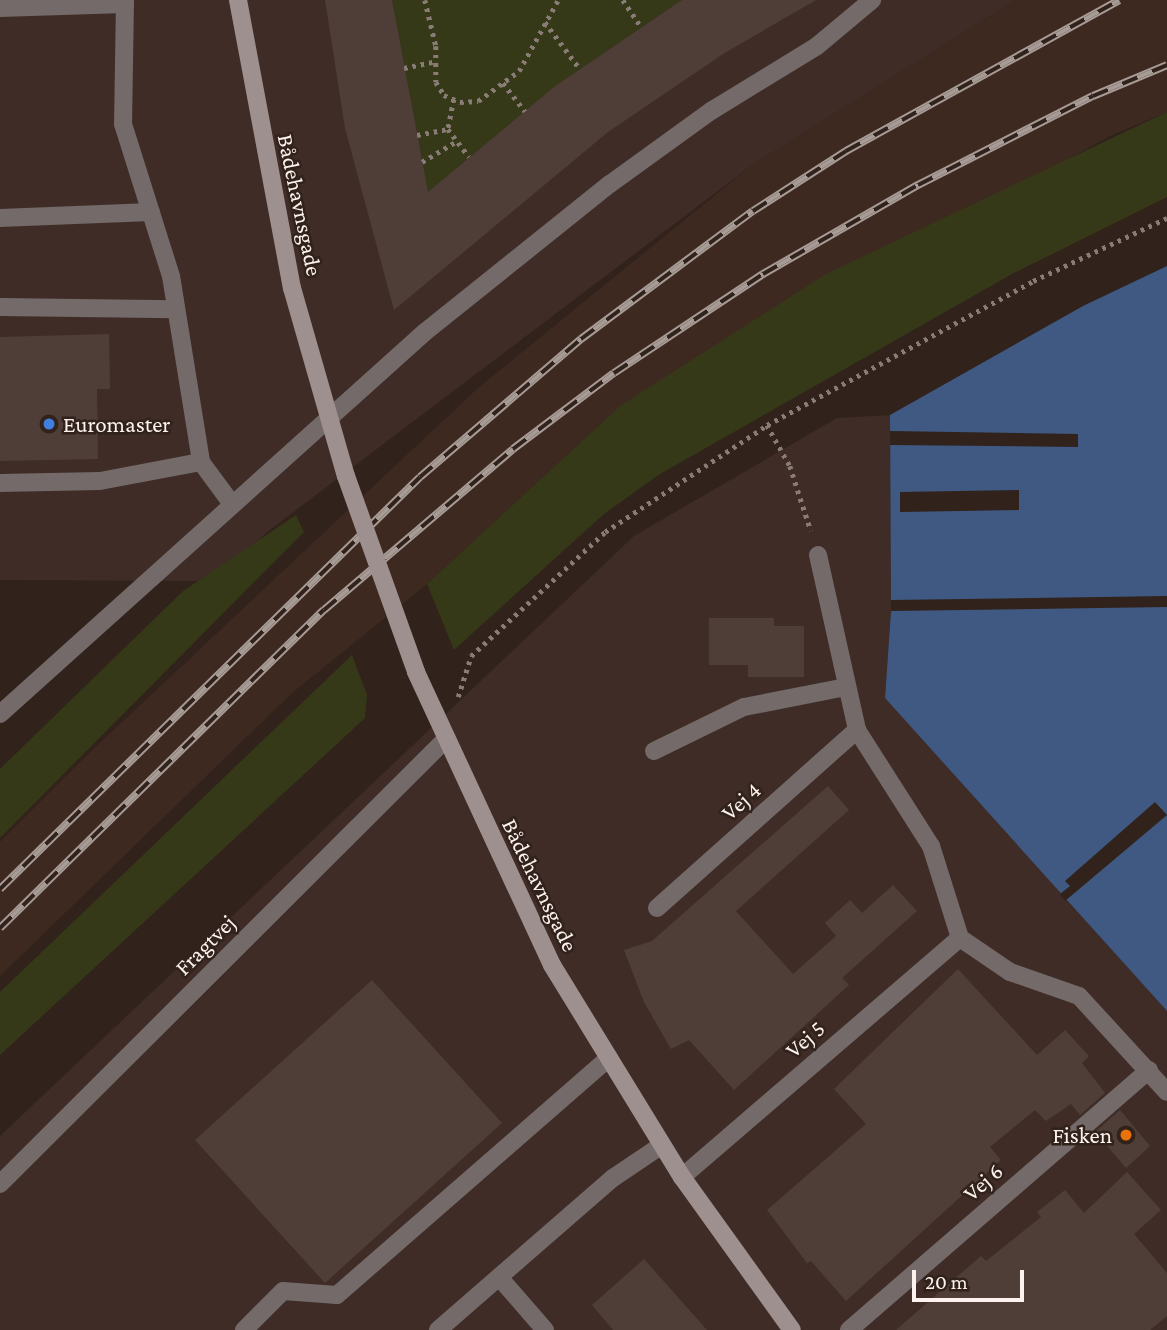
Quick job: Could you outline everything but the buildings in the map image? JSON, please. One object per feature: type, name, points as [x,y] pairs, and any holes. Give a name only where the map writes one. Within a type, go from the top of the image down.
[{"type":"street","name":"Bådehavnsgade","points":[[238,0],[292,288],[346,476],[416,672],[444,741],[552,965],[682,1177],[792,1330]]},
{"type":"street","points":[[0,714],[425,332],[610,184],[711,111],[817,46],[872,0]]},
{"type":"street","points":[[0,8],[125,2],[123,124],[171,276],[201,462],[232,504]]},
{"type":"street","points":[[0,218],[150,212]]},
{"type":"street","points":[[0,307],[176,309]]},
{"type":"street","points":[[0,483],[100,481],[201,462]]},
{"type":"street","points":[[818,555],[857,730],[931,846],[960,938],[1010,972],[1079,996],[1167,1091]]},
{"type":"street","points":[[654,751],[744,707],[846,687]]},
{"type":"street","name":"Vej 4","points":[[657,908],[857,730]]},
{"type":"street","name":"Fragtvej","points":[[0,1184],[444,741]]},
{"type":"street","name":"Vej 5","points":[[682,1177],[960,938]]},
{"type":"street","points":[[244,1330],[284,1291],[337,1295],[609,1058]]},
{"type":"street","name":"Vej 6","points":[[849,1330],[1149,1070]]},
{"type":"street","points":[[438,1330],[613,1178],[662,1145]]},
{"type":"street","points":[[499,1277],[545,1330]]},
{"type":"path","points":[[425,0],[436,61],[436,82],[454,99],[478,101],[503,83],[532,53],[556,0]]},
{"type":"path","points":[[623,0],[640,27]]},
{"type":"path","points":[[545,21],[580,69]]},
{"type":"path","points":[[404,68],[436,61]]},
{"type":"path","points":[[503,83],[525,111]]},
{"type":"path","points":[[454,99],[448,129],[469,157]]},
{"type":"path","points":[[417,135],[448,129]]},
{"type":"path","points":[[422,162],[457,141]]},
{"type":"path","points":[[444,741],[471,656],[605,532],[768,425],[1033,281],[1167,218]]},
{"type":"path","points":[[768,425],[790,466],[818,555]]},
{"type":"shaded area","points":[[0,0],[1015,0],[751,166],[267,532],[216,581],[0,580]]},
{"type":"shaded area","points":[[1015,0],[1167,0],[1167,112],[1112,135],[620,406],[427,584],[292,693],[0,976],[0,842],[85,757],[478,388],[751,166]]},
{"type":"shaded area","points":[[890,415],[891,611],[885,698],[1167,1011],[1167,1330],[0,1330],[0,1136],[634,536],[837,418]]},
{"type":"green space","points":[[392,0],[682,0],[554,87],[428,192]]},
{"type":"green space","points":[[1167,112],[1167,197],[1012,274],[660,474],[604,514],[454,650],[427,584],[620,406],[826,274]]},
{"type":"green space","points":[[296,515],[304,532],[0,838],[0,769],[183,591]]},
{"type":"green space","points":[[352,655],[367,695],[365,718],[0,1055],[0,992]]},
{"type":"water","points":[[1167,266],[1167,1011],[885,698],[891,611],[890,415],[1083,306]]},
{"type":"pier","points":[[890,431],[1078,434],[1078,447],[890,445]]},
{"type":"pier","points":[[1019,490],[1019,510],[900,512],[900,492]]},
{"type":"pier","points":[[1167,596],[1167,607],[891,611],[891,600]]},
{"type":"pier","points":[[1155,802],[1167,815],[1065,901],[1060,894],[1070,886],[1065,881]]},
{"type":"railway","points":[[0,889],[420,477],[581,339],[753,211],[846,151],[1119,0]]},
{"type":"railway","points":[[0,928],[324,610],[513,449],[614,373],[763,274],[918,185],[1093,96],[1167,65]]},
{"type":"place","name":"Euromaster","points":[[49,424]]},
{"type":"place","name":"Fisken","points":[[1126,1135]]}]
